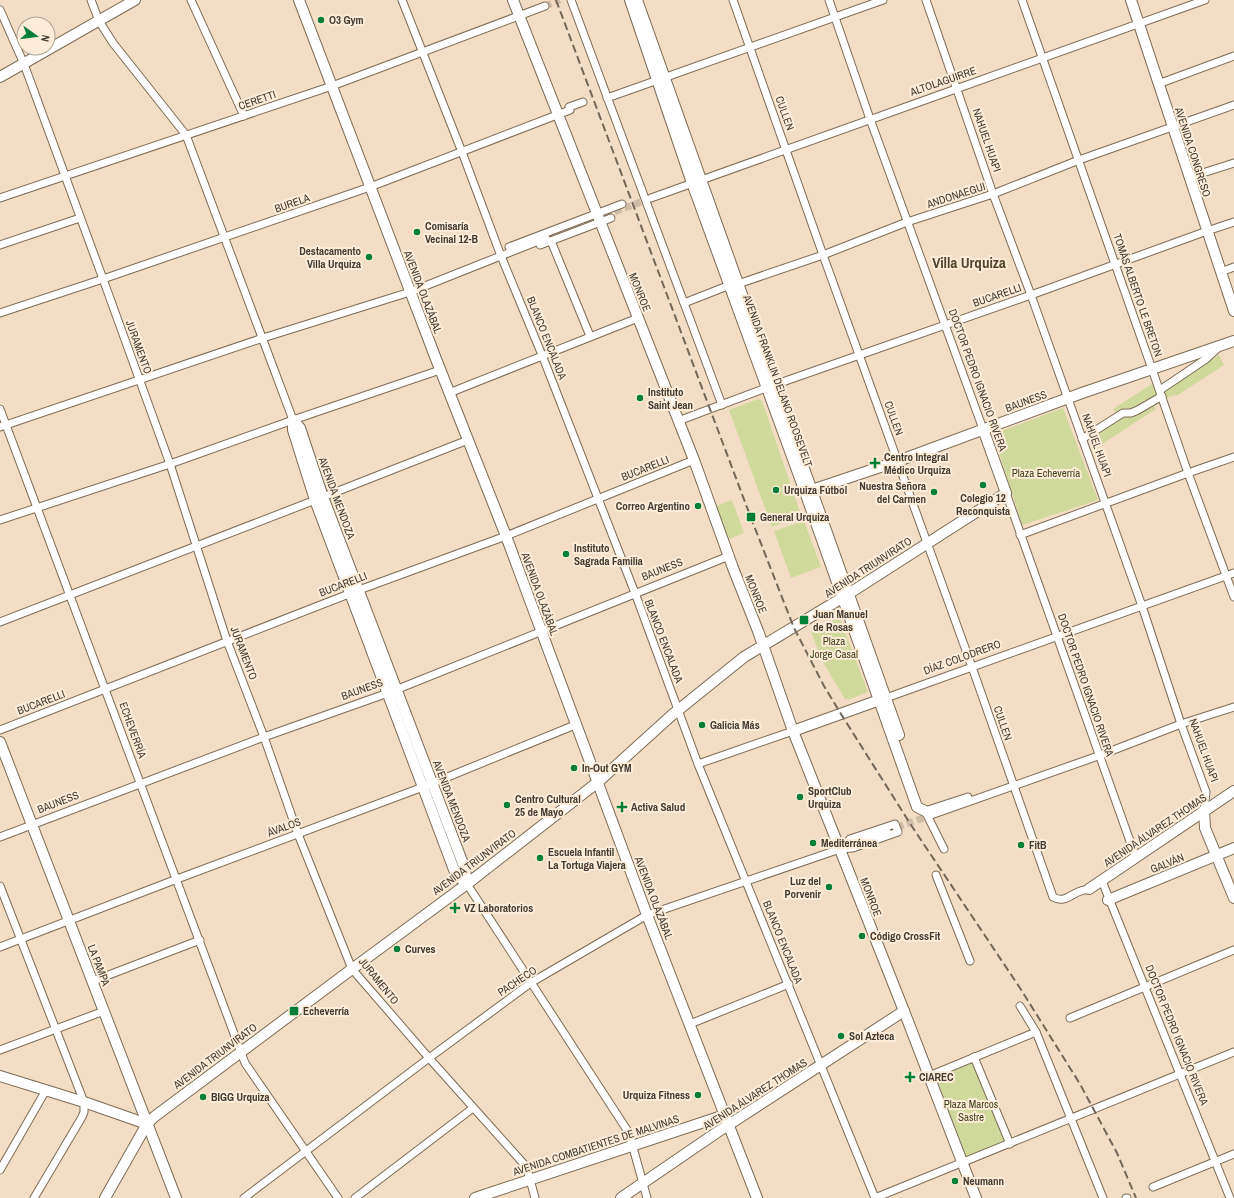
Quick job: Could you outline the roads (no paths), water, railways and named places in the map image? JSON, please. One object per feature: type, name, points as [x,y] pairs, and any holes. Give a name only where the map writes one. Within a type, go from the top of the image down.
[{"type":"main road","points":[[0,77],[135,0]]},
{"type":"main road","name":"AVENIDA OLAZÁBAL","points":[[299,0],[440,370],[506,536],[647,915],[757,1198]]},
{"type":"main road","name":"MONROE","points":[[513,0],[694,460],[758,631],[793,731],[976,1198]]},
{"type":"main road","name":"AVENIDA FRANKLIN DELANO ROOSEVELT","points":[[630,0],[660,80],[694,182],[734,284],[882,699],[928,816]]},
{"type":"main road","name":"AVENIDA FRANKLIN DELANO ROOSEVELT","points":[[637,0],[660,80]]},
{"type":"main road","name":"AVENIDA CONGRESO","points":[[1131,0],[1234,311]]},
{"type":"main road","name":"BAUNESS","points":[[808,491],[898,461],[1067,399],[1234,341]]},
{"type":"main road","name":"AVENIDA MENDOZA","points":[[293,420],[293,430],[427,785],[465,869],[467,884]]},
{"type":"main road","name":"DOCTOR PEDRO IGNACIO RIVERA","points":[[983,429],[1006,493]]},
{"type":"main road","name":"AVENIDA TRIUNVIRATO","points":[[105,1198],[147,1124],[154,1117],[467,884],[598,782],[679,710],[738,662],[1006,493]]},
{"type":"main road","name":"DÍAZ COLODRERO","points":[[793,731],[882,699]]},
{"type":"main road","name":"LA PAMPA","points":[[0,742],[176,1198]]},
{"type":"main road","name":"AVENIDA ÁLVAREZ THOMAS","points":[[1089,889],[1234,791]]},
{"type":"main road","name":"NAHUEL HUAPI","points":[[1204,810],[1205,828],[1234,898]]},
{"type":"main road","name":"GALVÁN","points":[[1108,900],[1234,848]]},
{"type":"main road","name":"AVENIDA ÁLVAREZ THOMAS","points":[[621,1198],[716,1133],[729,1126],[904,1011]]},
{"type":"main road","points":[[0,1076],[84,1102],[147,1124]]},
{"type":"main road","name":"AVENIDA COMBATIENTES DE MALVINAS","points":[[475,1198],[725,1115]]},
{"type":"street","points":[[91,0],[99,20],[113,42],[186,135],[293,420]]},
{"type":"street","points":[[191,0],[244,116]]},
{"type":"street","name":"BLANCO ENCALADA","points":[[402,0],[635,593],[698,764],[875,1198]]},
{"type":"street","points":[[572,0],[644,196],[649,201],[684,303],[722,405]]},
{"type":"street","name":"CULLEN","points":[[733,0],[1053,896],[1056,899],[1064,899],[1080,891],[1089,889]]},
{"type":"street","name":"DOCTOR PEDRO IGNACIO RIVERA","points":[[828,0],[983,429]]},
{"type":"street","points":[[607,98],[884,0]]},
{"type":"street","name":"NAHUEL HUAPI","points":[[926,0],[993,194],[1031,294],[1067,399],[1142,606],[1181,724],[1206,792],[1204,810]]},
{"type":"street","name":"TOMÁS ALBERTO LE BRETON","points":[[1022,0],[1188,473],[1234,597]]},
{"type":"street","name":"ALTOLAGUIRRE","points":[[644,196],[684,182],[694,182],[786,150],[870,118],[1205,0]]},
{"type":"street","name":"CERETTI","points":[[0,198],[332,86],[545,6]]},
{"type":"street","name":"JURAMENTO","points":[[0,10],[24,64],[170,464],[195,546],[227,641],[264,737],[298,834],[352,969],[522,1163],[530,1180],[535,1198]]},
{"type":"street","points":[[1158,84],[1234,56]]},
{"type":"street","name":"BURELA","points":[[0,313],[224,238],[370,187],[558,115],[570,110],[569,107],[583,102]]},
{"type":"street","name":"ANDONAEGUI","points":[[684,303],[734,284],[823,255],[908,222],[993,194],[1079,160],[1234,105]]},
{"type":"street","points":[[1190,177],[1234,163]]},
{"type":"street","name":"ALTOLAGUIRRE","points":[[649,201],[687,189],[694,182]]},
{"type":"street","points":[[3,426],[263,338],[410,292],[502,255],[512,256],[598,218],[622,204]]},
{"type":"street","points":[[0,246],[80,218]]},
{"type":"street","points":[[502,255],[507,248],[598,218],[611,218]]},
{"type":"street","name":"BUCARELLI","points":[[678,421],[770,386],[1234,222]]},
{"type":"street","points":[[549,240],[590,336]]},
{"type":"street","points":[[1221,272],[1234,267]]},
{"type":"street","points":[[450,393],[542,355],[638,318]]},
{"type":"street","points":[[1082,439],[1123,413],[1131,413],[1138,410],[1206,359],[1222,344]]},
{"type":"street","points":[[0,520],[170,464],[440,370]]},
{"type":"street","name":"ECHEVERRÍA","points":[[0,409],[3,426],[37,507],[106,688],[245,1063],[338,1198]]},
{"type":"street","points":[[0,622],[468,440]]},
{"type":"street","points":[[1020,535],[1234,457]]},
{"type":"street","name":"BUCARELLI","points":[[0,730],[227,641],[506,536],[694,460]]},
{"type":"street","name":"DOCTOR PEDRO IGNACIO RIVERA","points":[[1006,493],[1098,756],[1136,858]]},
{"type":"street","name":"BAUNESS","points":[[0,837],[264,737],[392,691],[729,556]]},
{"type":"street","name":"DÍAZ COLODRERO","points":[[882,699],[1234,573]]},
{"type":"street","points":[[928,816],[968,797],[982,796],[1013,786],[1098,756],[1181,724],[1234,707]]},
{"type":"street","name":"ÁVALOS","points":[[0,947],[427,785],[576,725]]},
{"type":"street","name":"DÍAZ COLODRERO","points":[[698,764],[793,731]]},
{"type":"street","name":"AVENIDA FRANKLIN DELANO ROOSEVELT","points":[[928,816],[944,849]]},
{"type":"street","name":"PACHECO","points":[[895,824],[898,832],[853,848],[840,849],[850,839],[895,824]]},
{"type":"street","name":"PACHECO","points":[[244,1198],[532,982],[647,915],[840,849],[887,831]]},
{"type":"street","points":[[936,875],[970,961]]},
{"type":"street","name":"DOCTOR PEDRO IGNACIO RIVERA","points":[[1102,881],[1108,900],[1181,1074],[1230,1198]]},
{"type":"street","points":[[467,884],[629,1133],[646,1198]]},
{"type":"street","points":[[0,886],[57,1029],[85,1107],[82,1117],[34,1198]]},
{"type":"street","points":[[92,981],[200,940]]},
{"type":"street","points":[[1070,1018],[1234,950]]},
{"type":"street","points":[[690,1024],[789,984]]},
{"type":"street","points":[[1020,1006],[1036,1032],[1103,1198]]},
{"type":"street","points":[[0,1050],[104,1011]]},
{"type":"street","points":[[929,1076],[1036,1032]]},
{"type":"street","points":[[875,1198],[1234,1052]]},
{"type":"street","points":[[974,1057],[1010,1144]]},
{"type":"street","points":[[0,1170],[46,1090]]},
{"type":"street","points":[[355,1198],[473,1108]]},
{"type":"street","points":[[1153,1187],[1234,1154]]},
{"type":"tunnel","points":[[545,6],[560,0]]},
{"type":"tunnel","points":[[546,238],[651,198]]},
{"type":"tunnel","points":[[887,831],[931,815]]},
{"type":"railway","points":[[556,0],[751,518],[794,628],[824,686],[841,714],[911,825],[1020,988],[1080,1084],[1117,1153],[1136,1198]]},
{"type":"place","name":"O3 Gym","points":[[321,20]]},
{"type":"place","name":"Comisaría Vecinal 12-B","points":[[417,232]]},
{"type":"place","name":"Destacamento Villa Urquiza","points":[[369,257]]},
{"type":"place","name":"Instituto Saint Jean","points":[[640,398]]},
{"type":"place","name":"Centro Integral Médico Urquiza","points":[[875,463]]},
{"type":"place","name":"Colegio 12 Reconquista","points":[[983,485]]},
{"type":"place","name":"Urquiza Fútbol","points":[[776,490]]},
{"type":"place","name":"Nuestra Señora del Carmen","points":[[934,492]]},
{"type":"place","name":"Correo Argentino","points":[[698,506]]},
{"type":"place","name":"General Urquiza","points":[[751,517]]},
{"type":"place","name":"Instituto Sagrada Familia","points":[[566,554]]},
{"type":"place","name":"Juan Manuel de Rosas","points":[[804,620]]},
{"type":"place","name":"Galicia Más","points":[[702,725]]},
{"type":"place","name":"In-Out GYM","points":[[574,768]]},
{"type":"place","name":"SportClub Urquiza","points":[[800,797]]},
{"type":"place","name":"Centro Cultural 25 de Mayo","points":[[507,805]]},
{"type":"place","name":"Activa Salud","points":[[622,807]]},
{"type":"place","name":"Mediterránea","points":[[813,843]]},
{"type":"place","name":"FitB","points":[[1021,845]]},
{"type":"place","name":"Escuela Infantil La Tortuga Viajera","points":[[540,858]]},
{"type":"place","name":"Luz del Porvenir","points":[[829,887]]},
{"type":"place","name":"VZ Laboratorios","points":[[455,908]]},
{"type":"place","name":"Código CrossFit","points":[[862,936]]},
{"type":"place","name":"Curves","points":[[397,949]]},
{"type":"place","name":"Echeverría","points":[[294,1011]]},
{"type":"place","name":"Sol Azteca","points":[[841,1036]]},
{"type":"place","name":"CIAREC","points":[[910,1077]]},
{"type":"place","name":"Urquiza Fitness","points":[[698,1095]]},
{"type":"place","name":"BIGG Urquiza","points":[[203,1097]]},
{"type":"place","name":"Neumann","points":[[955,1181]]},
{"type":"district","name":"Villa Urquiza","points":[[969,262]]},
{"type":"park label","name":"Plaza Echeverría","points":[[1046,473]]},
{"type":"park label","name":"Plaza Jorge Casal","points":[[834,647]]},
{"type":"park label","name":"Plaza Marcos Sastre","points":[[971,1110]]}]
